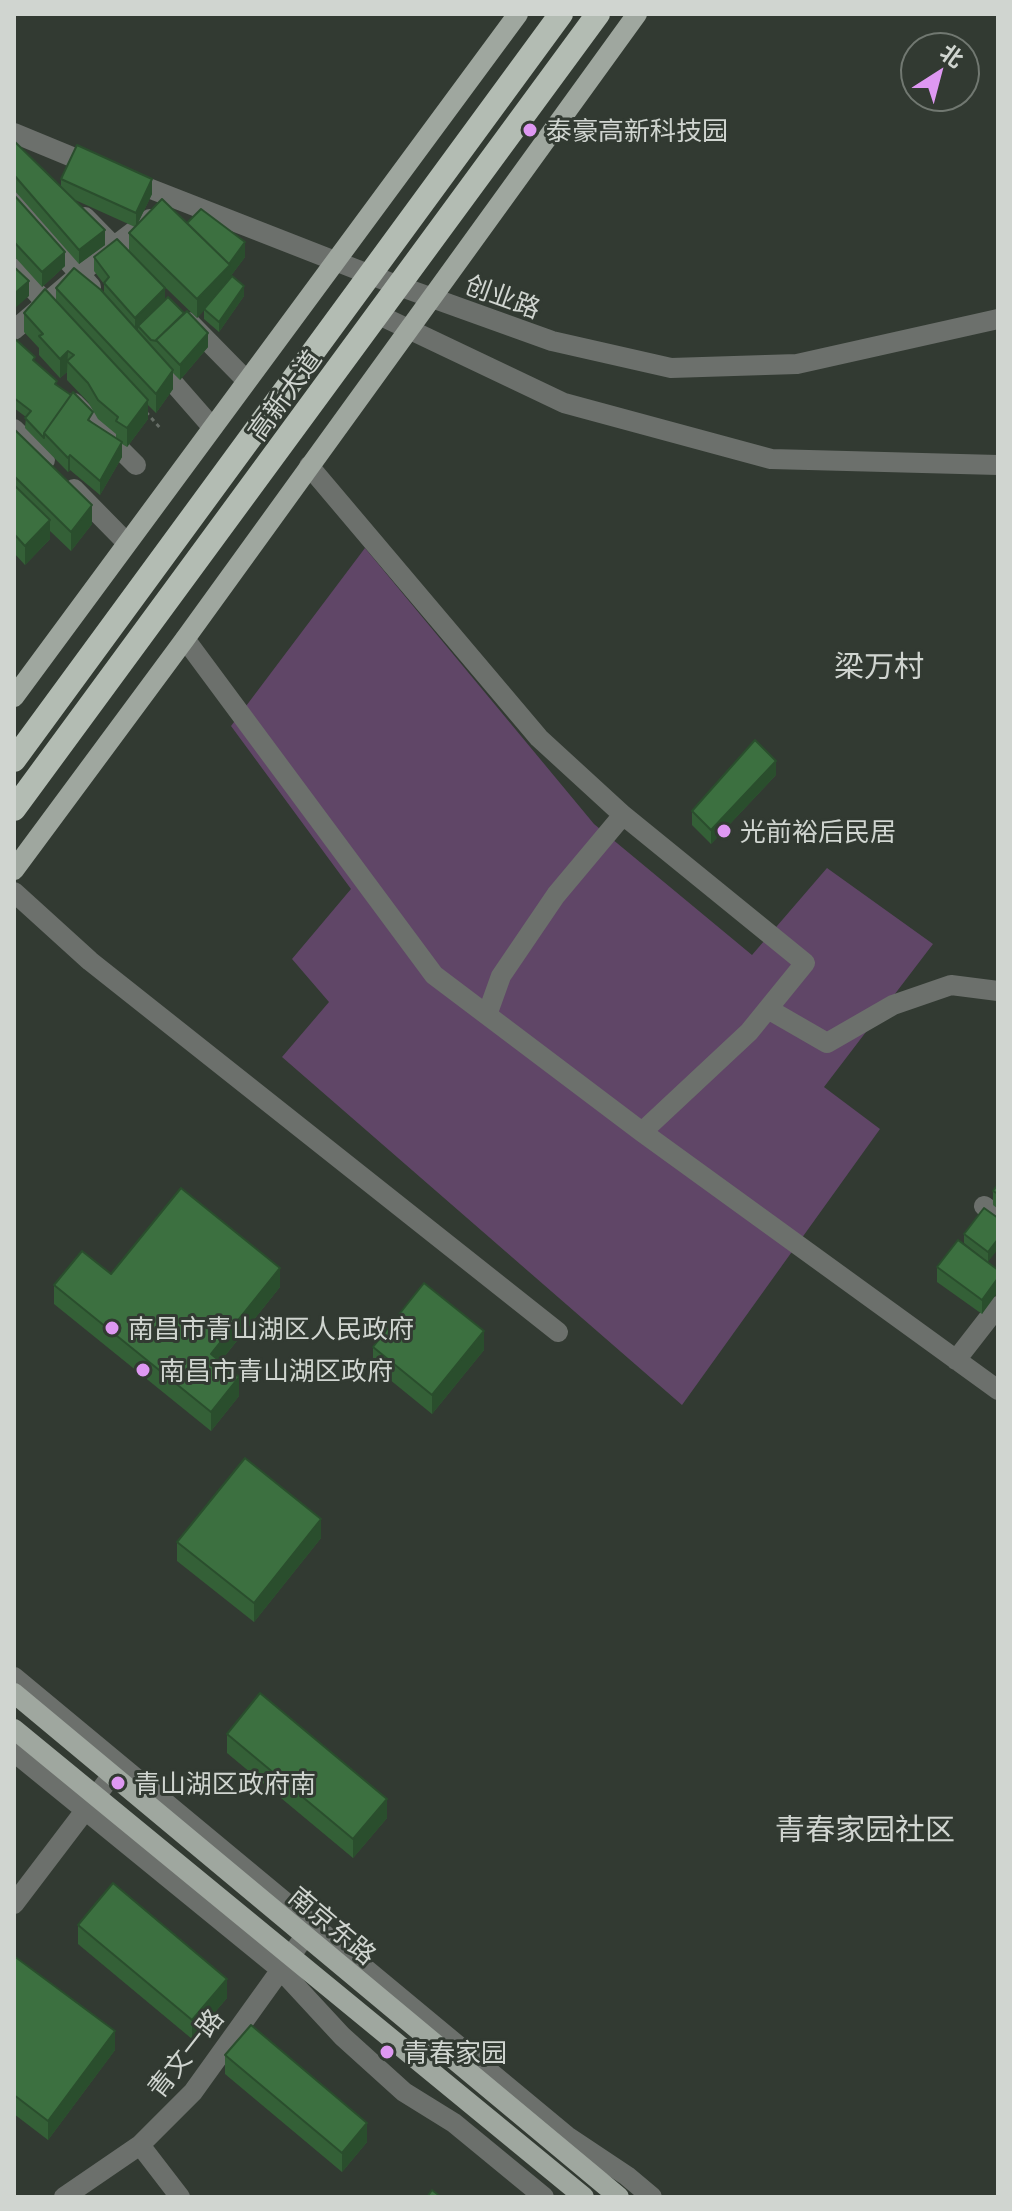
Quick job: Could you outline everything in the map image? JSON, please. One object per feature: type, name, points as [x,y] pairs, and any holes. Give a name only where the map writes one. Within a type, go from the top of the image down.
[{"type":"highway","name":"高新大道","points":[[14,760],[561,14]]},
{"type":"highway","name":"高新大道","points":[[14,809],[598,14]]},
{"type":"main road","points":[[14,697],[518,14]]},
{"type":"main road","points":[[14,870],[637,14]]},
{"type":"main road","name":"南京东路","points":[[14,1693],[619,2197]]},
{"type":"main road","name":"南京东路","points":[[14,1729],[91,1803],[285,1962],[584,2197]]},
{"type":"street","name":"创业路","points":[[14,133],[370,275],[552,341],[671,368],[797,364],[998,319]]},
{"type":"street","points":[[14,330],[79,274],[176,199]]},
{"type":"street","points":[[14,200],[100,298]]},
{"type":"street","points":[[70,202],[147,279]]},
{"type":"street","points":[[14,268],[46,303]]},
{"type":"street","points":[[180,313],[246,380]]},
{"type":"street","points":[[379,315],[564,403],[771,459],[998,465]]},
{"type":"street","points":[[141,345],[212,427]]},
{"type":"street","points":[[58,388],[136,465]]},
{"type":"street","points":[[14,429],[127,543]]},
{"type":"street","points":[[309,466],[539,738],[623,815],[805,963],[749,1032],[642,1132]]},
{"type":"street","points":[[185,639],[434,975],[642,1132],[998,1390]]},
{"type":"street","points":[[487,1015],[501,976],[556,895],[623,815]]},
{"type":"street","points":[[14,892],[90,961],[558,1332]]},
{"type":"street","points":[[768,1009],[827,1043],[893,1005],[951,985],[998,991]]},
{"type":"street","points":[[956,1360],[998,1306]]},
{"type":"street","points":[[14,1677],[567,2136],[627,2176],[652,2197]]},
{"type":"street","points":[[14,1752],[91,1803]]},
{"type":"street","points":[[14,1904],[112,1775]]},
{"type":"street","name":"青文一路","points":[[64,2197],[140,2145],[193,2092],[305,1936]]},
{"type":"street","points":[[285,1962],[342,2036],[404,2092],[454,2123],[544,2197]]},
{"type":"street","points":[[567,2136],[619,2197]]},
{"type":"street","points":[[140,2145],[180,2197]]},
{"type":"path","points":[[140,405],[161,429]]},
{"type":"shaded area","points":[[365,548],[594,824],[752,955],[827,868],[933,944],[824,1087],[880,1129],[682,1405],[282,1057],[329,1002],[292,959],[351,889],[231,726]]},
{"type":"building","points":[[14,141],[105,230],[79,250],[14,175]]},
{"type":"building","points":[[77,145],[152,179],[136,213],[61,179]]},
{"type":"building","points":[[14,195],[65,252],[42,272],[14,242]]},
{"type":"building","points":[[162,199],[230,265],[197,299],[129,233]]},
{"type":"building","points":[[201,209],[245,242],[229,264],[187,223]]},
{"type":"building","points":[[117,239],[165,288],[135,318],[104,283],[109,277],[94,257]]},
{"type":"building","points":[[14,267],[29,281],[14,294]]},
{"type":"building","points":[[74,268],[101,290],[173,370],[156,394],[56,288]]},
{"type":"building","points":[[232,276],[244,286],[219,322],[204,309]]},
{"type":"building","points":[[45,289],[148,400],[127,428],[116,421],[118,417],[98,400],[88,383],[67,361],[74,355],[68,351],[60,359],[24,313]]},
{"type":"building","points":[[168,297],[184,313],[157,341],[151,340],[138,326]]},
{"type":"building","points":[[187,311],[208,333],[180,365],[156,340]]},
{"type":"building","points":[[14,338],[57,381],[55,384],[71,395],[44,433],[44,438],[25,418],[31,411],[14,398]]},
{"type":"building","points":[[73,392],[93,412],[88,420],[122,442],[100,481],[70,455],[68,458],[44,433]]},
{"type":"building","points":[[14,429],[92,505],[71,532],[14,476]]},
{"type":"building","points":[[14,485],[50,520],[25,546],[14,534]]},
{"type":"building","points":[[755,740],[776,761],[711,830],[692,811]]},
{"type":"building","points":[[181,1188],[280,1268],[211,1354],[239,1377],[211,1412],[54,1285],[82,1251],[111,1274]]},
{"type":"building","points":[[984,1208],[998,1218],[998,1239],[988,1252],[964,1234]]},
{"type":"building","points":[[958,1240],[998,1270],[998,1278],[982,1300],[937,1267]]},
{"type":"building","points":[[424,1283],[484,1331],[432,1395],[373,1347]]},
{"type":"building","points":[[245,1458],[321,1519],[254,1603],[177,1542]]},
{"type":"building","points":[[260,1693],[387,1799],[353,1839],[227,1734]]},
{"type":"building","points":[[113,1883],[227,1979],[192,2020],[78,1925]]},
{"type":"building","points":[[14,1956],[115,2031],[48,2121],[14,2095]]},
{"type":"building","points":[[251,2025],[367,2123],[342,2153],[225,2055]]},
{"type":"building","points":[[432,2190],[441,2197],[427,2197]]},
{"type":"place","name":"泰豪高新科技园","points":[[530,130]]},
{"type":"place","name":"光前裕后民居","points":[[724,831]]},
{"type":"place","name":"南昌市青山湖区人民政府","points":[[112,1328]]},
{"type":"place","name":"南昌市青山湖区政府","points":[[143,1370]]},
{"type":"place","name":"青山湖区政府南","points":[[118,1783]]},
{"type":"place","name":"青春家园","points":[[387,2052]]},
{"type":"district","name":"梁万村","points":[[879,666]]},
{"type":"district","name":"青春家园社区","points":[[865,1829]]}]
